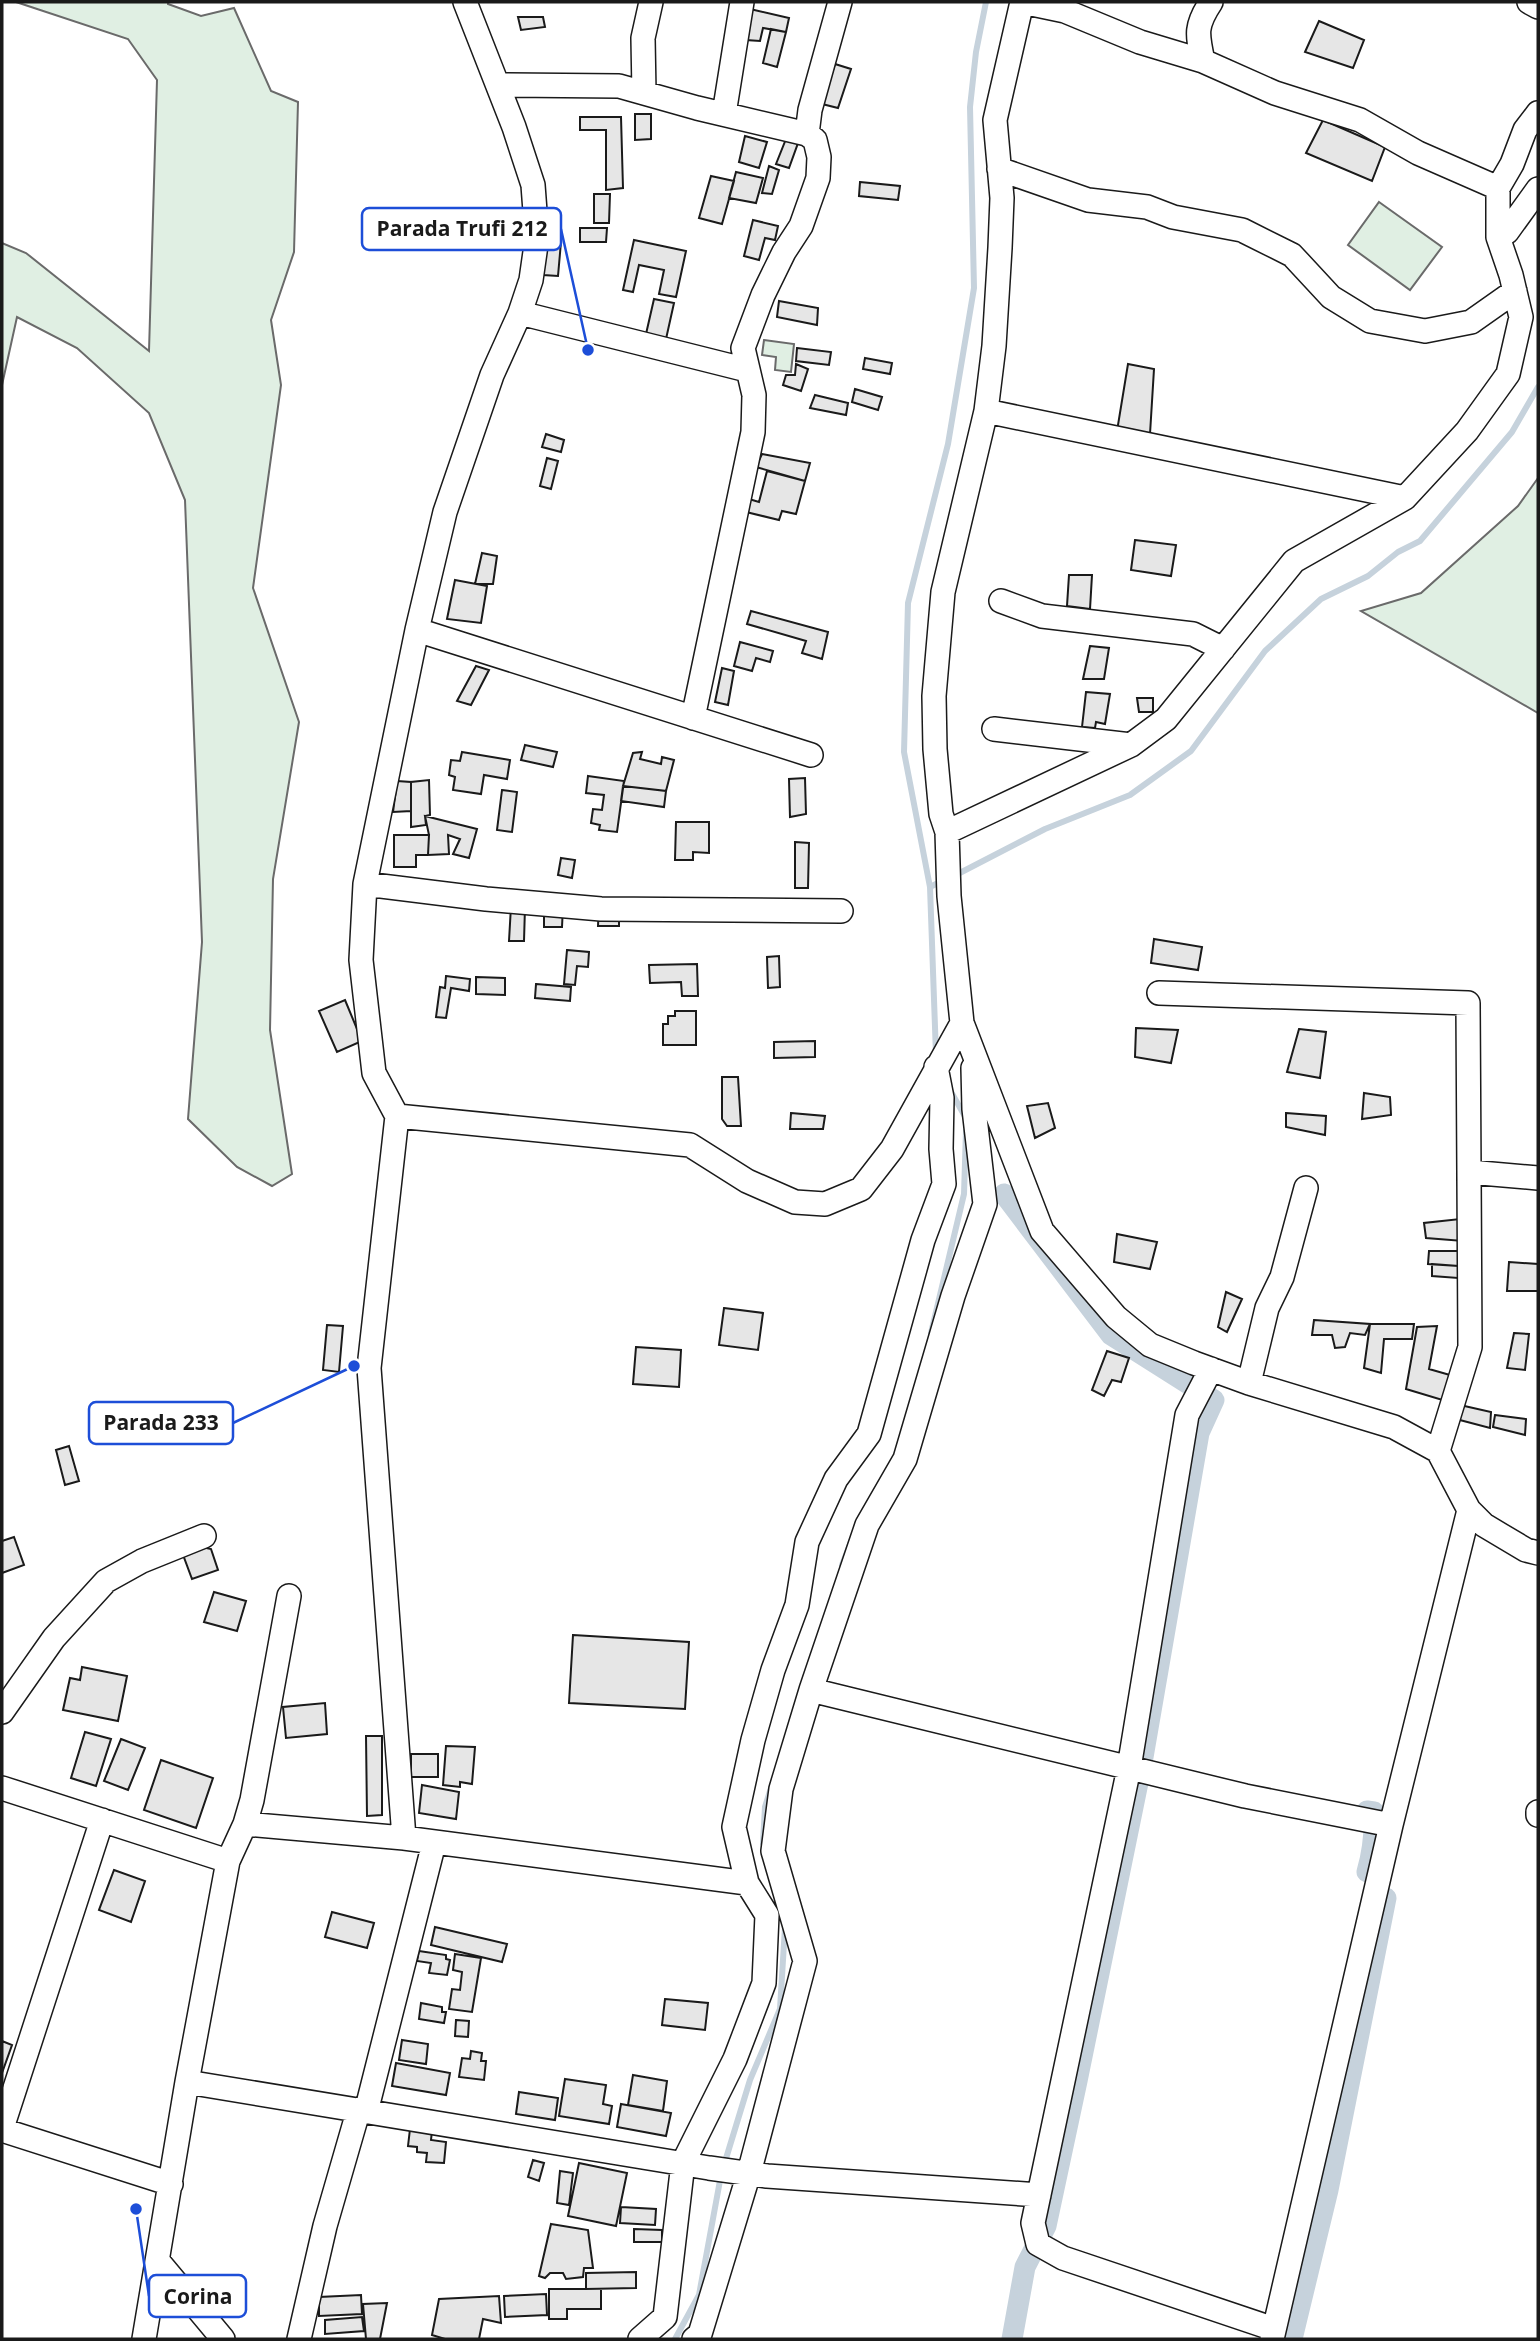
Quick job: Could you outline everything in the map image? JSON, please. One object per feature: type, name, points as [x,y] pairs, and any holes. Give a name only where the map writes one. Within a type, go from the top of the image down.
[{"type":"street","points":[[404,1838],[369,1368],[397,1116],[374,1073],[361,960],[365,884],[416,630],[445,512],[492,375],[520,313],[531,280],[537,238],[533,185],[465,2]]},
{"type":"street","points":[[644,93],[643,38],[651,2]]},
{"type":"street","points":[[724,114],[742,2]]},
{"type":"street","points":[[807,134],[810,110],[840,2]]},
{"type":"street","points":[[1498,188],[1418,153],[1360,120],[1276,93],[1203,61],[1140,42],[1065,11],[1022,2],[995,120],[1002,198],[994,346],[986,411],[943,592],[934,696],[934,749],[941,814],[947,832],[949,896],[962,1023],[1042,1231],[1116,1317],[1150,1345],[1249,1383],[1394,1427],[1438,1451],[1469,1510],[1484,1525],[1526,1550],[1538,1553]]},
{"type":"street","points":[[1203,61],[1197,34],[1211,2]]},
{"type":"street","points":[[1529,2],[1538,7]]},
{"type":"street","points":[[498,85],[620,86],[807,134],[815,140],[819,158],[818,178],[801,226],[784,252],[763,295],[743,348],[754,395],[753,432],[693,718]]},
{"type":"street","points":[[947,832],[1131,745],[1166,719],[1294,561],[1405,498],[1468,431],[1508,374],[1521,317],[1498,237],[1498,188],[1512,164],[1525,131],[1538,113]]},
{"type":"street","points":[[999,169],[1088,200],[1147,207],[1173,217],[1242,230],[1292,255],[1331,297],[1370,321],[1425,331],[1471,322],[1515,291]]},
{"type":"street","points":[[1498,237],[1507,232],[1538,189]]},
{"type":"street","points":[[520,313],[747,370]]},
{"type":"street","points":[[986,411],[1405,498]]},
{"type":"street","points":[[1001,601],[1042,616],[1193,634],[1223,649]]},
{"type":"street","points":[[416,630],[811,755]]},
{"type":"street","points":[[994,729],[1131,745]]},
{"type":"street","points":[[365,884],[486,899],[601,909],[841,911]]},
{"type":"street","points":[[1158,993],[1468,1003],[1470,1347],[1438,1451]]},
{"type":"street","points":[[397,1116],[690,1145],[747,1181],[795,1202],[825,1204],[861,1189],[892,1149],[962,1023]]},
{"type":"street","points":[[694,2339],[701,2334],[742,2172],[805,1961],[774,1852],[781,1788],[867,1525],[905,1459],[953,1296],[985,1204],[974,1110],[972,1051]]},
{"type":"street","points":[[640,2339],[665,2317],[683,2163],[736,2059],[764,1983],[767,1915],[747,1883],[734,1827],[753,1740],[797,1605],[807,1542],[836,1479],[869,1434],[923,1240],[944,1184],[940,1149],[942,1098],[936,1067]]},
{"type":"street","points":[[1469,1172],[1538,1178]]},
{"type":"street","points":[[1249,1383],[1267,1308],[1282,1277],[1306,1188]]},
{"type":"street","points":[[1211,1369],[1187,1415],[1129,1768],[1033,2223],[1038,2244],[1063,2258],[1273,2334],[1391,1825],[1469,1510]]},
{"type":"street","points":[[2,1712],[54,1638],[106,1581],[142,1561],[204,1536]]},
{"type":"street","points":[[144,2339],[187,2082],[228,1861],[245,1824],[252,1800],[289,1596]]},
{"type":"street","points":[[811,1690],[1245,1796],[1391,1825]]},
{"type":"street","points":[[2,1788],[228,1861]]},
{"type":"street","points":[[102,1820],[2,2129],[171,2184]]},
{"type":"street","points":[[245,1824],[404,1838],[747,1883]]},
{"type":"street","points":[[299,2339],[325,2226],[358,2112],[368,2104],[434,1843]]},
{"type":"street","points":[[187,2082],[709,2168],[949,2190],[1040,2195]]},
{"type":"street","points":[[158,2261],[223,2339]]},
{"type":"green space","points":[[16,2],[168,2],[201,16],[234,8],[271,91],[298,102],[294,252],[271,320],[281,385],[253,588],[299,722],[273,879],[270,1030],[292,1174],[272,1186],[237,1167],[188,1119],[202,942],[185,500],[149,413],[77,348],[17,317],[2,385],[2,243],[26,253],[149,351],[157,80],[128,39]]},
{"type":"green space","points":[[1379,202],[1442,247],[1410,290],[1348,245]]},
{"type":"green space","points":[[764,340],[794,344],[791,372],[775,370],[776,357],[762,355]]},
{"type":"green space","points":[[1538,478],[1538,713],[1361,611],[1421,593],[1518,506]]},
{"type":"building","points":[[750,9],[789,18],[786,32],[763,28],[760,41],[746,40]]},
{"type":"building","points":[[518,17],[543,17],[545,27],[521,30]]},
{"type":"building","points":[[1319,21],[1364,40],[1353,68],[1305,52]]},
{"type":"building","points":[[771,29],[786,32],[777,67],[763,63]]},
{"type":"building","points":[[835,64],[851,69],[838,108],[822,104]]},
{"type":"building","points":[[635,114],[651,114],[651,139],[635,140]]},
{"type":"building","points":[[580,117],[621,117],[623,188],[606,190],[606,130],[580,130]]},
{"type":"building","points":[[1323,120],[1385,147],[1372,181],[1306,153]]},
{"type":"building","points":[[745,136],[767,142],[759,168],[739,162]]},
{"type":"building","points":[[786,139],[798,143],[789,168],[776,164]]},
{"type":"building","points":[[769,166],[779,170],[772,194],[762,193]]},
{"type":"building","points":[[736,172],[763,178],[756,203],[729,198]]},
{"type":"building","points":[[711,176],[734,181],[722,224],[699,218]]},
{"type":"building","points":[[860,182],[900,186],[898,200],[859,196]]},
{"type":"building","points":[[594,194],[610,194],[609,223],[594,223]]},
{"type":"building","points":[[753,220],[778,226],[775,240],[765,238],[759,260],[744,256]]},
{"type":"building","points":[[580,228],[607,228],[606,242],[580,242]]},
{"type":"building","points":[[634,240],[686,251],[676,297],[659,294],[664,270],[639,265],[633,292],[623,290]]},
{"type":"building","points":[[547,241],[561,242],[558,276],[543,275]]},
{"type":"building","points":[[654,299],[674,303],[666,339],[646,334]]},
{"type":"building","points":[[779,301],[818,308],[817,325],[777,317]]},
{"type":"building","points":[[797,348],[831,352],[829,365],[796,361]]},
{"type":"building","points":[[865,358],[892,363],[890,374],[863,369]]},
{"type":"building","points":[[796,364],[808,369],[801,391],[783,385],[786,375],[795,375]]},
{"type":"building","points":[[1128,364],[1154,369],[1150,434],[1117,431]]},
{"type":"building","points":[[855,389],[882,397],[878,410],[852,402]]},
{"type":"building","points":[[815,395],[848,403],[846,415],[810,408]]},
{"type":"building","points":[[546,434],[564,440],[561,452],[542,447]]},
{"type":"building","points":[[762,454],[810,463],[805,481],[756,467]]},
{"type":"building","points":[[547,458],[558,461],[551,489],[540,486]]},
{"type":"building","points":[[767,471],[805,481],[796,514],[782,511],[779,520],[746,512],[749,499],[759,502]]},
{"type":"building","points":[[1135,540],[1176,545],[1171,576],[1131,570]]},
{"type":"building","points":[[482,553],[497,556],[493,584],[475,584]]},
{"type":"building","points":[[1069,575],[1092,575],[1090,609],[1067,606]]},
{"type":"building","points":[[455,580],[487,586],[481,623],[447,619]]},
{"type":"building","points":[[751,611],[828,632],[822,659],[802,653],[806,641],[747,624]]},
{"type":"building","points":[[740,642],[773,651],[770,662],[756,658],[752,671],[734,666]]},
{"type":"building","points":[[1090,646],[1109,648],[1104,679],[1083,679]]},
{"type":"building","points":[[476,666],[489,670],[471,705],[457,701]]},
{"type":"building","points":[[722,668],[734,671],[728,705],[715,702]]},
{"type":"building","points":[[1086,692],[1110,694],[1105,724],[1096,722],[1095,728],[1082,727]]},
{"type":"building","points":[[1137,698],[1153,698],[1153,712],[1139,712]]},
{"type":"building","points":[[525,745],[557,752],[553,767],[521,760]]},
{"type":"building","points":[[462,752],[510,760],[507,779],[484,775],[481,794],[453,790],[455,777],[449,775],[451,760],[460,761]]},
{"type":"building","points":[[642,752],[640,759],[661,764],[662,757],[674,760],[666,791],[623,786],[633,753]]},
{"type":"building","points":[[588,776],[624,781],[617,832],[599,830],[600,825],[591,823],[593,809],[602,810],[604,795],[586,793]]},
{"type":"building","points":[[805,778],[806,814],[790,817],[789,779]]},
{"type":"building","points":[[429,780],[430,815],[425,816],[426,825],[411,827],[411,782]]},
{"type":"building","points":[[397,781],[411,782],[411,811],[393,812]]},
{"type":"building","points":[[623,786],[666,791],[664,807],[621,801]]},
{"type":"building","points":[[502,790],[517,792],[512,832],[497,830]]},
{"type":"building","points":[[425,816],[477,829],[469,858],[453,854],[460,839],[448,835],[449,854],[428,855],[429,835]]},
{"type":"building","points":[[676,822],[709,822],[709,853],[693,852],[693,860],[675,860]]},
{"type":"building","points":[[394,835],[429,835],[428,855],[416,855],[416,867],[394,867]]},
{"type":"building","points":[[795,842],[809,843],[808,888],[795,888]]},
{"type":"building","points":[[561,858],[575,860],[572,878],[558,875]]},
{"type":"building","points":[[599,902],[619,907],[619,926],[598,926]]},
{"type":"building","points":[[544,905],[563,906],[562,927],[544,927]]},
{"type":"building","points":[[511,906],[525,907],[524,941],[509,941]]},
{"type":"building","points":[[1154,939],[1202,947],[1198,970],[1151,963]]},
{"type":"building","points":[[567,950],[589,952],[588,967],[577,966],[575,985],[564,984]]},
{"type":"building","points":[[779,956],[780,987],[768,988],[767,957]]},
{"type":"building","points":[[697,964],[698,996],[682,996],[681,982],[650,983],[649,965]]},
{"type":"building","points":[[446,976],[470,979],[469,991],[451,988],[446,1018],[436,1017],[440,987],[445,988]]},
{"type":"building","points":[[476,977],[505,978],[505,995],[476,994]]},
{"type":"building","points":[[536,984],[571,987],[570,1001],[535,998]]},
{"type":"building","points":[[345,1000],[362,1041],[337,1052],[319,1011]]},
{"type":"building","points":[[675,1011],[696,1011],[696,1045],[663,1045],[663,1024],[668,1024],[668,1016],[675,1016]]},
{"type":"building","points":[[1136,1028],[1178,1030],[1171,1063],[1135,1057]]},
{"type":"building","points":[[1299,1029],[1326,1032],[1320,1078],[1287,1072]]},
{"type":"building","points":[[815,1041],[815,1057],[774,1058],[774,1042]]},
{"type":"building","points":[[722,1077],[738,1077],[741,1126],[727,1126],[722,1119]]},
{"type":"building","points":[[1364,1093],[1390,1097],[1391,1115],[1362,1119]]},
{"type":"building","points":[[1048,1103],[1055,1128],[1035,1138],[1027,1106]]},
{"type":"building","points":[[791,1113],[825,1116],[823,1129],[790,1129]]},
{"type":"building","points":[[1286,1113],[1326,1116],[1325,1135],[1286,1127]]},
{"type":"building","points":[[1460,1219],[1463,1241],[1426,1238],[1424,1223]]},
{"type":"building","points":[[1117,1234],[1157,1242],[1150,1269],[1114,1262]]},
{"type":"building","points":[[1429,1251],[1460,1251],[1458,1266],[1428,1264]]},
{"type":"building","points":[[1509,1262],[1538,1264],[1538,1291],[1507,1291]]},
{"type":"building","points":[[1432,1264],[1458,1266],[1458,1278],[1432,1276]]},
{"type":"building","points":[[1226,1292],[1242,1299],[1227,1332],[1218,1327]]},
{"type":"building","points":[[724,1308],[763,1313],[758,1350],[719,1345]]},
{"type":"building","points":[[1314,1320],[1370,1324],[1365,1335],[1350,1333],[1345,1347],[1335,1348],[1332,1335],[1312,1335]]},
{"type":"building","points":[[1370,1324],[1414,1324],[1412,1339],[1384,1339],[1381,1373],[1364,1368]]},
{"type":"building","points":[[327,1325],[343,1326],[339,1372],[323,1370]]},
{"type":"building","points":[[1437,1326],[1429,1369],[1450,1375],[1449,1402],[1406,1389],[1417,1327]]},
{"type":"building","points":[[1514,1333],[1529,1334],[1525,1370],[1507,1368]]},
{"type":"building","points":[[636,1347],[681,1350],[679,1387],[633,1384]]},
{"type":"building","points":[[1107,1351],[1129,1358],[1121,1382],[1112,1380],[1104,1396],[1092,1390]]},
{"type":"building","points":[[1460,1405],[1491,1412],[1490,1428],[1456,1419]]},
{"type":"building","points":[[1495,1415],[1526,1419],[1525,1435],[1493,1427]]},
{"type":"building","points":[[69,1446],[79,1481],[65,1485],[56,1450]]},
{"type":"building","points":[[14,1537],[24,1565],[2,1573],[2,1541]]},
{"type":"building","points":[[197,1546],[211,1549],[218,1570],[192,1579],[182,1552]]},
{"type":"building","points":[[214,1592],[246,1601],[237,1631],[204,1622]]},
{"type":"building","points":[[573,1635],[689,1642],[685,1709],[569,1703]]},
{"type":"building","points":[[82,1667],[127,1676],[118,1721],[63,1710],[70,1678],[80,1680]]},
{"type":"building","points":[[325,1703],[327,1734],[286,1738],[283,1707]]},
{"type":"building","points":[[85,1732],[111,1739],[96,1786],[71,1778]]},
{"type":"building","points":[[366,1736],[382,1736],[382,1815],[367,1816]]},
{"type":"building","points":[[121,1739],[145,1748],[128,1790],[104,1781]]},
{"type":"building","points":[[446,1746],[475,1747],[472,1784],[460,1782],[460,1787],[443,1785]]},
{"type":"building","points":[[411,1754],[438,1754],[438,1777],[411,1777]]},
{"type":"building","points":[[161,1760],[213,1778],[196,1828],[144,1810]]},
{"type":"building","points":[[422,1785],[459,1792],[456,1819],[419,1813]]},
{"type":"building","points":[[114,1870],[145,1881],[131,1922],[99,1910]]},
{"type":"building","points":[[332,1912],[374,1923],[367,1948],[325,1937]]},
{"type":"building","points":[[435,1927],[507,1944],[502,1962],[431,1945]]},
{"type":"building","points":[[419,1951],[446,1955],[446,1959],[450,1960],[447,1975],[429,1973],[431,1963],[417,1961]]},
{"type":"building","points":[[455,1954],[481,1958],[472,2012],[449,2009],[452,1989],[460,1990],[462,1972],[453,1970]]},
{"type":"building","points":[[665,1999],[708,2003],[705,2030],[662,2025]]},
{"type":"building","points":[[421,2003],[442,2007],[442,2012],[446,2012],[444,2023],[419,2019]]},
{"type":"building","points":[[456,2020],[469,2021],[468,2037],[455,2036]]},
{"type":"building","points":[[402,2040],[428,2044],[426,2064],[399,2060]]},
{"type":"building","points":[[2,2041],[12,2045],[2,2073]]},
{"type":"building","points":[[471,2051],[482,2053],[481,2061],[486,2061],[484,2080],[459,2077],[462,2058],[470,2059]]},
{"type":"building","points":[[396,2063],[450,2073],[446,2095],[392,2086]]},
{"type":"building","points":[[633,2075],[667,2081],[663,2111],[628,2105]]},
{"type":"building","points":[[565,2079],[606,2085],[603,2104],[612,2106],[609,2124],[559,2116]]},
{"type":"building","points":[[519,2092],[558,2098],[555,2120],[516,2114]]},
{"type":"building","points":[[621,2104],[671,2113],[666,2136],[617,2127]]},
{"type":"building","points":[[410,2129],[432,2131],[431,2140],[446,2142],[444,2163],[426,2162],[427,2153],[417,2152],[417,2147],[408,2146]]},
{"type":"building","points":[[533,2160],[544,2163],[539,2181],[528,2177]]},
{"type":"building","points":[[579,2163],[627,2173],[616,2226],[568,2216]]},
{"type":"building","points":[[560,2171],[573,2173],[569,2205],[557,2203]]},
{"type":"building","points":[[621,2207],[656,2209],[655,2225],[620,2223]]},
{"type":"building","points":[[551,2224],[588,2230],[593,2268],[584,2268],[583,2277],[566,2279],[563,2273],[550,2273],[545,2278],[539,2276]]},
{"type":"building","points":[[634,2229],[662,2230],[662,2242],[634,2242]]},
{"type":"building","points":[[636,2272],[636,2288],[586,2289],[586,2273]]},
{"type":"building","points":[[549,2289],[601,2289],[601,2309],[567,2309],[567,2319],[549,2319]]},
{"type":"building","points":[[546,2294],[547,2315],[505,2317],[504,2296]]},
{"type":"building","points":[[361,2295],[362,2314],[319,2316],[319,2297]]},
{"type":"building","points":[[499,2296],[501,2323],[483,2319],[479,2339],[445,2339],[432,2335],[439,2299]]},
{"type":"building","points":[[387,2303],[380,2339],[366,2339],[363,2304]]},
{"type":"building","points":[[362,2317],[364,2331],[325,2334],[325,2320]]},
{"type":"waterway","points":[[930,887],[904,752],[908,603],[948,444],[974,288],[970,107],[976,52],[986,2]]},
{"type":"waterway","points":[[952,877],[1045,829],[1130,795],[1191,751],[1265,651],[1321,599],[1368,576],[1398,552],[1420,541],[1512,432],[1538,387]]},
{"type":"waterway","points":[[936,1055],[930,887],[942,881]]},
{"type":"waterway","points":[[950,1090],[967,1120]]},
{"type":"waterway","points":[[931,1333],[964,1194],[966,1131]]},
{"type":"waterway","points":[[1004,1194],[1111,1335],[1190,1385]]},
{"type":"waterway","points":[[1012,2339],[1025,2267],[1046,2226],[1077,2081],[1142,1763],[1199,1433],[1214,1400],[1209,1397]]},
{"type":"waterway","points":[[842,1565],[852,1539]]},
{"type":"waterway","points":[[763,1843],[765,1807],[771,1788]]},
{"type":"waterway","points":[[1367,1811],[1374,1812],[1373,1842],[1367,1872]]},
{"type":"waterway","points":[[1292,2339],[1328,2190],[1386,1898]]},
{"type":"waterway","points":[[724,2165],[750,2080],[780,2009],[785,1927]]},
{"type":"waterway","points":[[675,2339],[699,2295],[721,2175]]},
{"type":"place","name":"Parada Trufi 212","points":[[588,350]]},
{"type":"place","name":"Parada 233","points":[[354,1366]]},
{"type":"place","name":"Corina","points":[[136,2209]]}]
